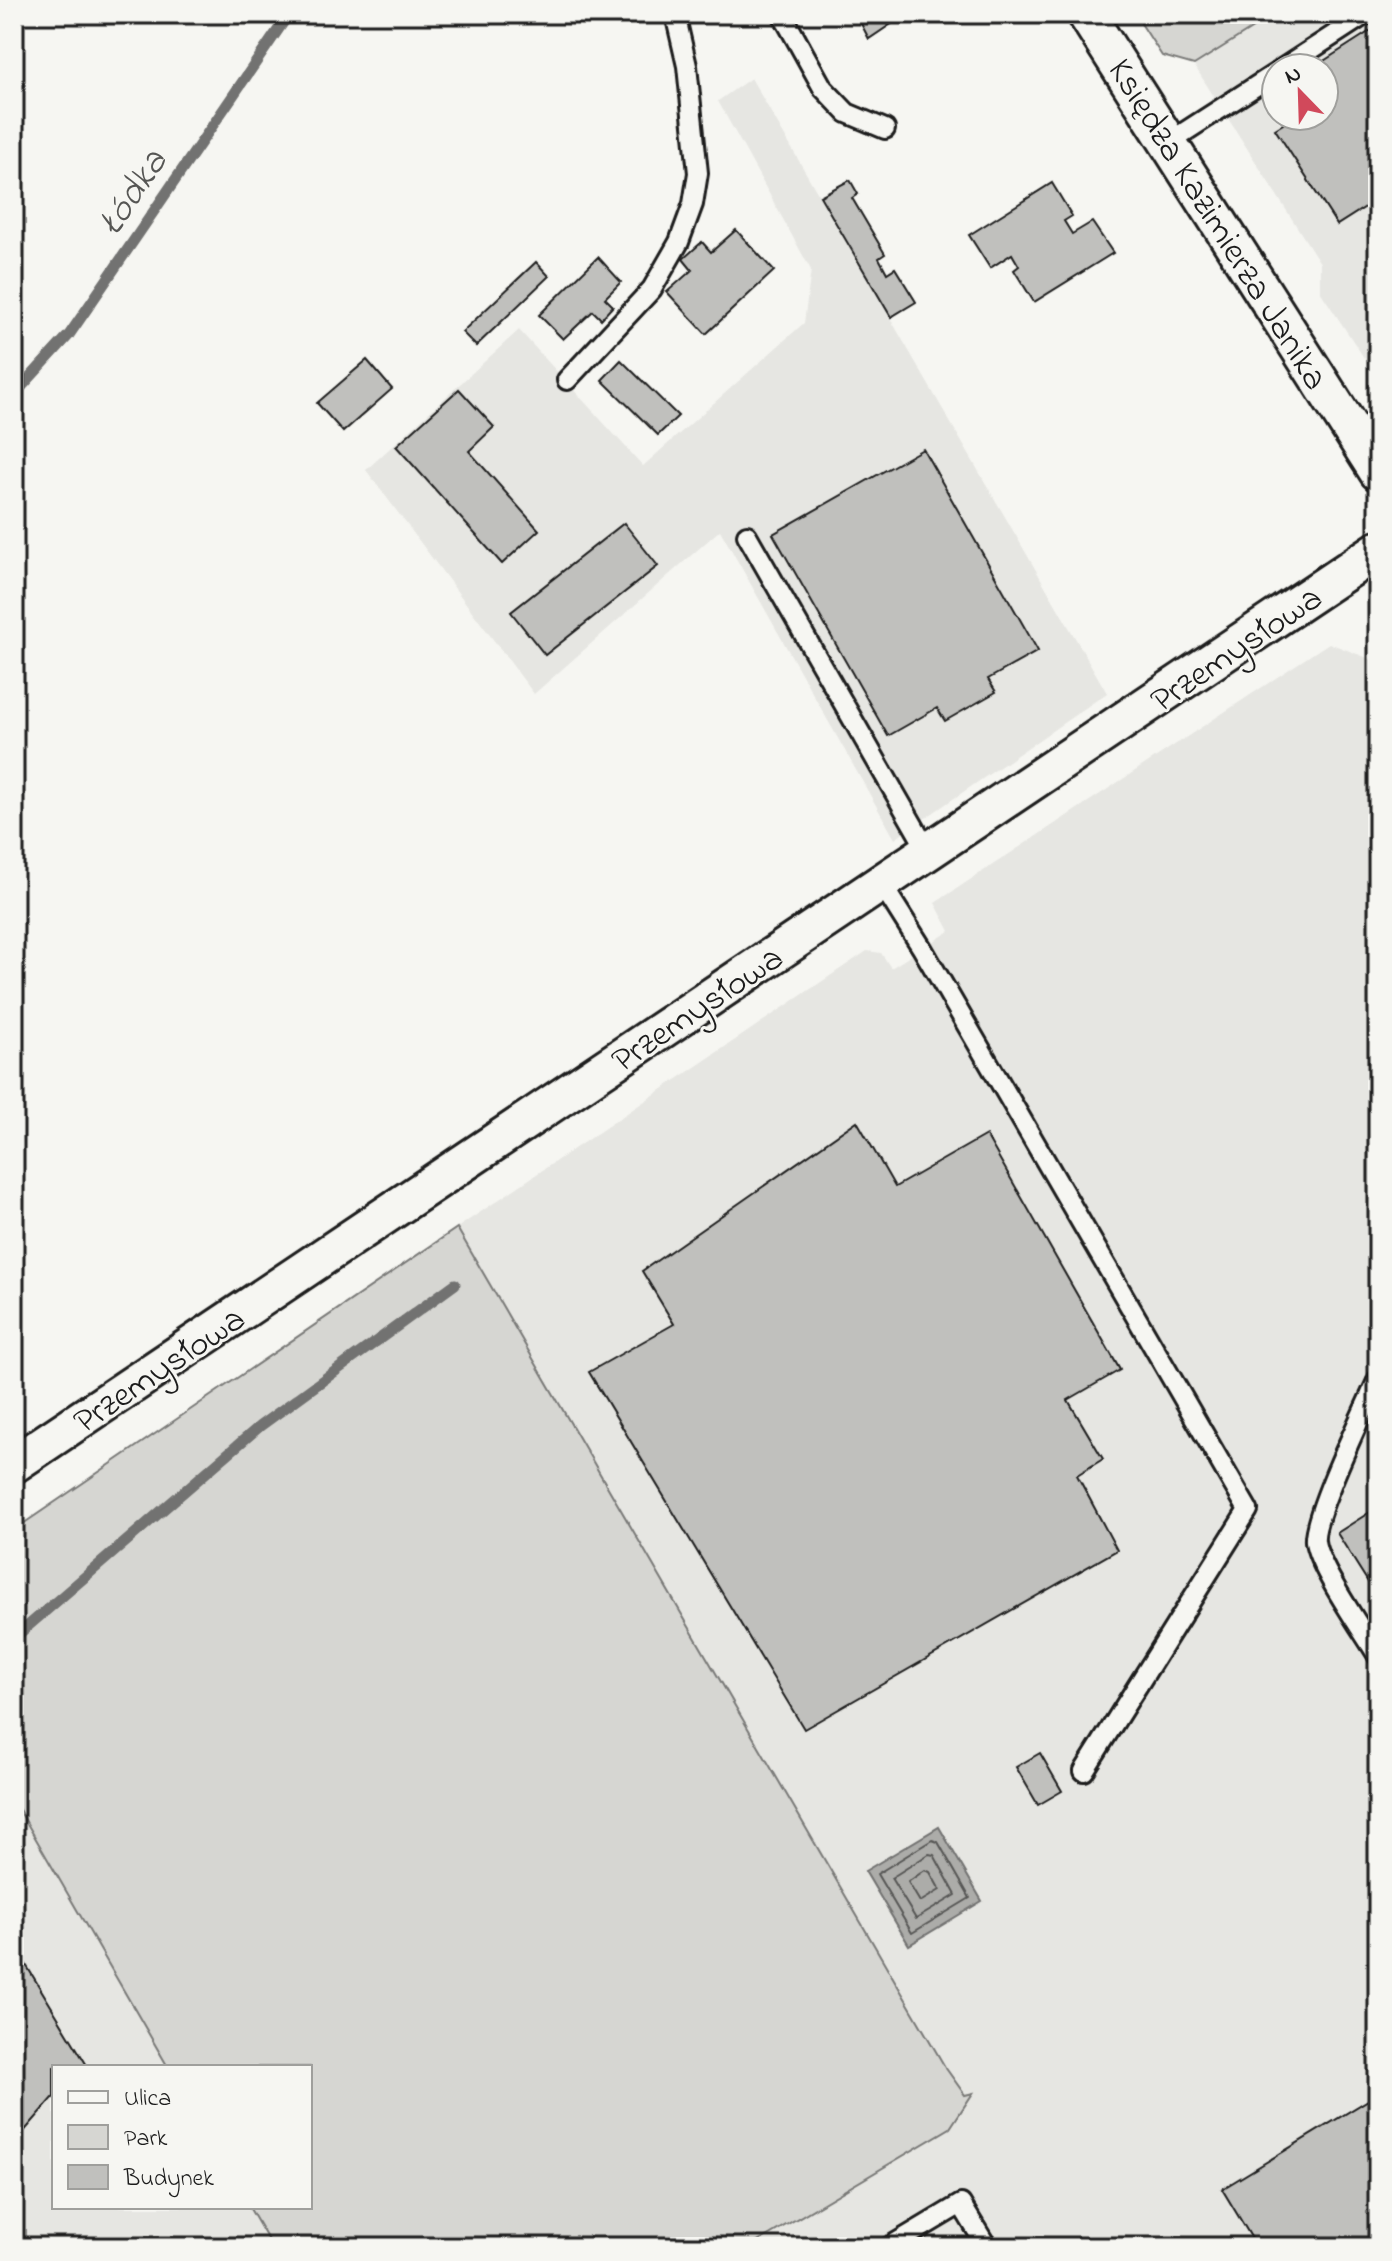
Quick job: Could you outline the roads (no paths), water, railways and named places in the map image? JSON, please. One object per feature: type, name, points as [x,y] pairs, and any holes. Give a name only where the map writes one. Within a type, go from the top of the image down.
[{"type":"street","name":"Księdza Kazimierza Janika","points":[[1086,14],[1378,472]]},
{"type":"street","name":"Przemysłowa","points":[[14,1464],[1378,550]]},
{"type":"lane","points":[[567,380],[652,289],[679,242],[693,204],[698,173],[687,66],[675,14]]},
{"type":"lane","points":[[782,14],[823,88],[847,113],[885,129]]},
{"type":"lane","points":[[1308,52],[1366,14]]},
{"type":"lane","points":[[1169,142],[1260,83]]},
{"type":"lane","points":[[747,535],[928,851]]},
{"type":"lane","points":[[881,883],[922,948],[1248,1510],[1084,1771]]},
{"type":"lane","points":[[1378,1379],[1320,1514],[1314,1540],[1322,1563],[1378,1656]]},
{"type":"lane","points":[[889,2247],[961,2204],[987,2247]]},
{"type":"water","points":[[939,1827],[982,1901],[909,1945],[865,1871]]},
{"type":"waterway","name":"Łódka","points":[[14,395],[69,335],[289,14]]},
{"type":"waterway","points":[[14,1638],[260,1426],[455,1284]]}]
